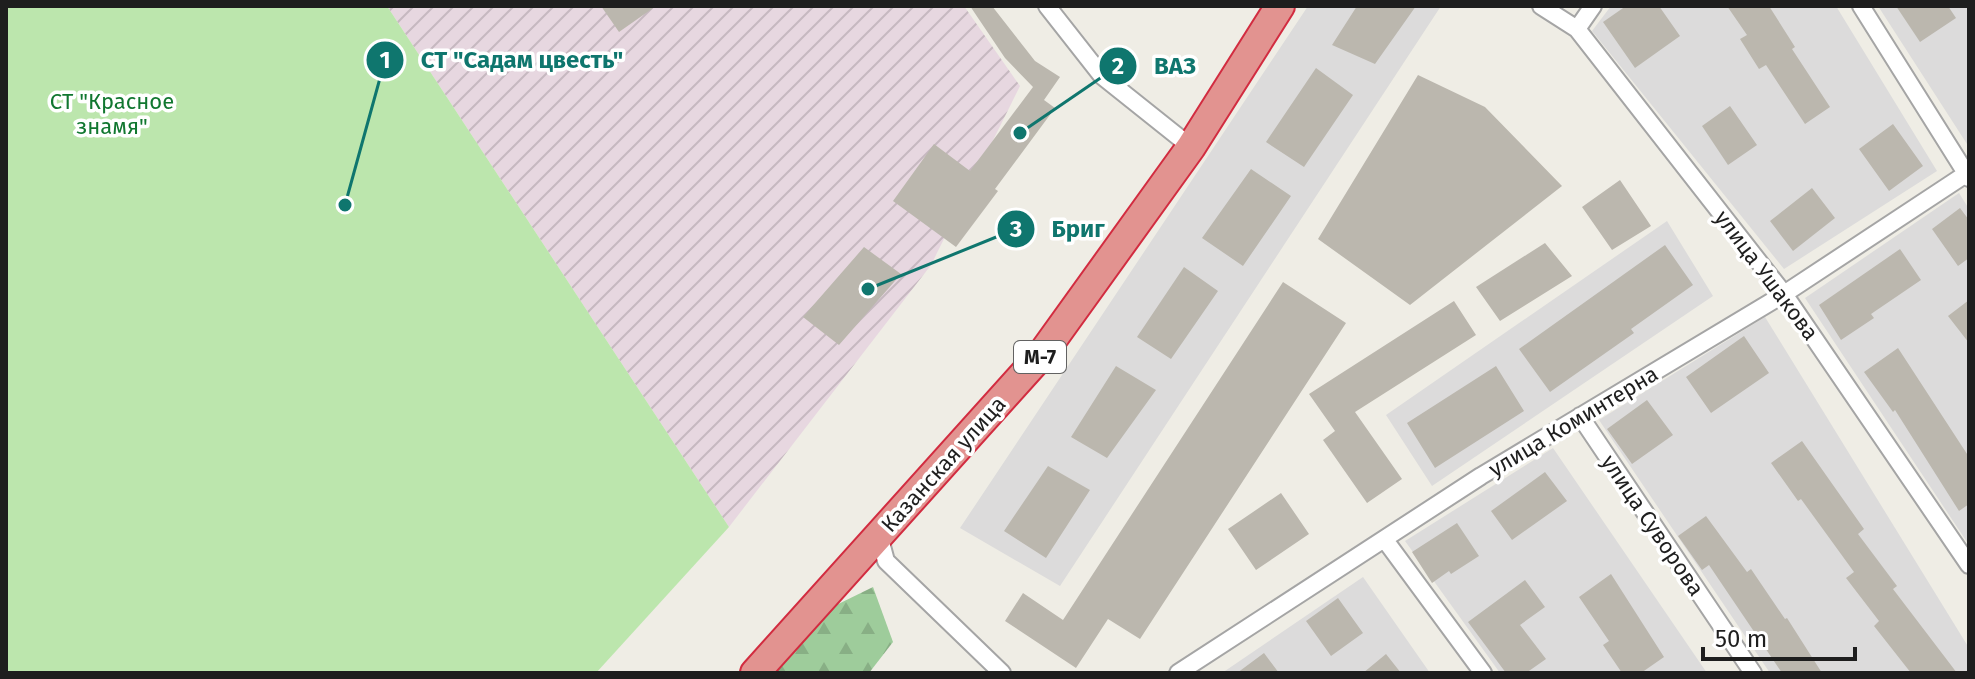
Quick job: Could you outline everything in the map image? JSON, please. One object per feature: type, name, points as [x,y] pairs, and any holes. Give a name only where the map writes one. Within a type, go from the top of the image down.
[{"type":"highway","name":"Казанская улица","points":[[755,673],[1042,354],[1191,147],[1280,6]]},
{"type":"street","points":[[1047,6],[1102,76],[1191,147]]},
{"type":"street","name":"улица Ушакова","points":[[1541,6],[1577,29],[1784,294],[1969,565]]},
{"type":"street","points":[[1577,29],[1593,6]]},
{"type":"street","points":[[1861,6],[1968,174]]},
{"type":"street","name":"улица Коминтерна","points":[[1178,673],[1481,476],[1784,294],[1968,174]]},
{"type":"street","name":"улица Суворова","points":[[1580,416],[1753,673]]},
{"type":"street","points":[[879,535],[886,561],[1002,673]]},
{"type":"street","points":[[1385,540],[1483,673]]},
{"type":"shaded area","points":[[387,6],[964,6],[1020,86],[931,265],[729,527]]},
{"type":"shaded area","points":[[1308,6],[1441,6],[1060,586],[960,528]]},
{"type":"shaded area","points":[[1611,6],[1836,6],[1937,171],[1784,269],[1592,31]]},
{"type":"shaded area","points":[[1878,6],[1969,6],[1967,144]]},
{"type":"shaded area","points":[[1959,193],[1969,209],[1969,545],[1805,298]]},
{"type":"shaded area","points":[[1667,221],[1713,296],[1432,486],[1386,415]]},
{"type":"shaded area","points":[[1765,317],[1969,648],[1969,673],[1770,673],[1599,420]]},
{"type":"shaded area","points":[[1553,448],[1707,673],[1500,673],[1405,541]]},
{"type":"shaded area","points":[[1363,577],[1430,673],[1222,673]]},
{"type":"green space","name":"СТ \"Красное знамя\"","points":[[6,6],[387,6],[729,527],[596,673],[6,673]]},
{"type":"green space","points":[[873,587],[893,642],[869,673],[768,673],[824,611]]},
{"type":"building","points":[[601,6],[656,6],[619,32]]},
{"type":"building","points":[[970,6],[992,6],[1035,61],[1060,77],[1044,100],[1055,108],[956,247],[893,201],[934,144],[970,171],[1033,87],[1005,58]]},
{"type":"building","points":[[1357,6],[1416,6],[1375,64],[1332,45]]},
{"type":"building","points":[[1626,6],[1659,6],[1680,36],[1635,68],[1603,22]]},
{"type":"building","points":[[1727,6],[1769,6],[1795,47],[1792,49],[1830,107],[1805,124],[1766,65],[1759,69],[1740,39],[1747,35]]},
{"type":"building","points":[[1896,6],[1948,6],[1956,18],[1920,42]]},
{"type":"building","points":[[1316,68],[1353,95],[1304,167],[1266,142]]},
{"type":"building","points":[[1418,75],[1485,107],[1562,186],[1410,305],[1318,239]]},
{"type":"building","points":[[1730,106],[1757,145],[1728,165],[1702,126]]},
{"type":"building","points":[[1893,124],[1923,166],[1889,191],[1859,149]]},
{"type":"building","points":[[1251,169],[1291,196],[1243,266],[1202,238]]},
{"type":"building","points":[[1620,180],[1651,226],[1612,250],[1582,207]]},
{"type":"building","points":[[1812,188],[1835,218],[1793,251],[1770,221]]},
{"type":"building","points":[[1960,208],[1969,220],[1969,258],[1958,266],[1932,229]]},
{"type":"building","points":[[1545,243],[1572,276],[1500,321],[1476,287]]},
{"type":"building","points":[[1665,245],[1693,285],[1631,329],[1634,333],[1550,392],[1519,349]]},
{"type":"building","points":[[864,247],[901,274],[839,345],[803,317]]},
{"type":"building","points":[[1900,249],[1921,280],[1871,314],[1874,318],[1841,340],[1819,305]]},
{"type":"building","points":[[1184,267],[1218,291],[1171,359],[1137,337]]},
{"type":"building","points":[[1283,282],[1346,323],[1140,639],[1108,619],[1076,668],[1005,621],[1023,593],[1063,620]]},
{"type":"building","points":[[1969,300],[1969,343],[1948,316]]},
{"type":"building","points":[[1454,301],[1476,335],[1355,412],[1402,479],[1367,503],[1323,440],[1335,431],[1309,394]]},
{"type":"building","points":[[1744,336],[1769,373],[1711,413],[1686,377]]},
{"type":"building","points":[[1898,348],[1969,457],[1969,504],[1959,511],[1895,410],[1893,412],[1864,372]]},
{"type":"building","points":[[1116,366],[1156,390],[1107,458],[1071,437]]},
{"type":"building","points":[[1496,366],[1524,411],[1435,468],[1407,423]]},
{"type":"building","points":[[1647,400],[1673,435],[1632,464],[1607,429]]},
{"type":"building","points":[[1802,441],[1864,529],[1858,534],[1897,586],[1893,589],[1957,673],[1911,673],[1874,626],[1879,621],[1846,578],[1854,572],[1771,463]]},
{"type":"building","points":[[1048,466],[1090,490],[1046,558],[1004,531]]},
{"type":"building","points":[[1545,472],[1567,501],[1512,540],[1491,511]]},
{"type":"building","points":[[1281,493],[1309,534],[1256,570],[1228,529]]},
{"type":"building","points":[[1706,516],[1747,572],[1751,569],[1822,673],[1782,673],[1709,565],[1702,570],[1678,536]]},
{"type":"building","points":[[1457,523],[1479,556],[1432,583],[1412,552]]},
{"type":"building","points":[[1611,574],[1664,657],[1641,673],[1622,673],[1603,645],[1609,641],[1579,597]]},
{"type":"building","points":[[1525,580],[1545,607],[1520,625],[1546,659],[1526,673],[1506,673],[1468,622]]},
{"type":"building","points":[[1338,598],[1363,633],[1331,656],[1306,621]]},
{"type":"building","points":[[1264,653],[1279,673],[1237,673]]},
{"type":"building","points":[[1386,654],[1401,673],[1363,673]]},
{"type":"place","name":"ВАЗ","points":[[1020,133]]},
{"type":"place","name":"СТ \"Садам цвесть\"","points":[[345,205]]},
{"type":"place","name":"Бриг","points":[[868,289]]}]
